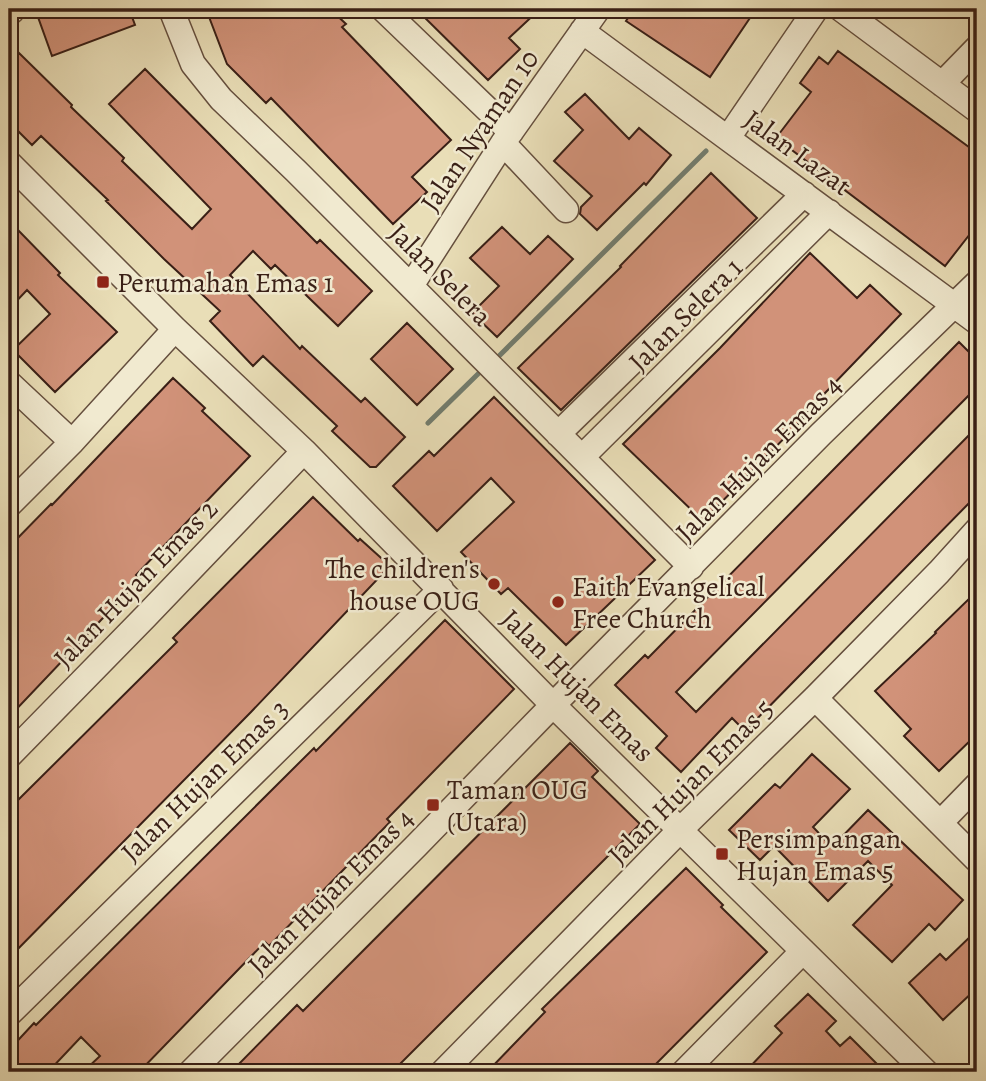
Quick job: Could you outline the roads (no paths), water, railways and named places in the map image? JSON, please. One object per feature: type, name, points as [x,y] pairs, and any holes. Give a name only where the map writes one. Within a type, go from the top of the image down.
[{"type":"street","name":"Jalan Selera","points":[[171,9],[193,64],[222,99],[691,567]]},
{"type":"street","points":[[383,9],[507,138],[566,210]]},
{"type":"street","name":"Jalan Nyaman 10","points":[[411,286],[507,138],[598,9]]},
{"type":"street","points":[[728,138],[816,9]]},
{"type":"street","points":[[841,9],[977,110]]},
{"type":"street","name":"Jalan Lazat","points":[[582,31],[977,322]]},
{"type":"street","points":[[942,84],[977,48]]},
{"type":"street","name":"Jalan Hujan Emas","points":[[9,163],[175,329],[304,451],[553,705],[926,1072]]},
{"type":"street","name":"Jalan Selera 1","points":[[558,434],[804,194]]},
{"type":"street","name":"Jalan Selera 1","points":[[582,457],[829,212]]},
{"type":"street","name":"Jalan Hujan Emas 4","points":[[191,1072],[821,434],[977,283]]},
{"type":"street","points":[[9,505],[72,442],[175,329]]},
{"type":"street","points":[[9,383],[72,442]]},
{"type":"street","name":"Jalan Hujan Emas 2","points":[[9,756],[304,451]]},
{"type":"street","name":"Jalan Hujan Emas 5","points":[[443,1072],[680,830],[816,698],[939,572],[973,543]]},
{"type":"street","name":"Jalan Hujan Emas 3","points":[[9,1014],[441,589]]},
{"type":"street","points":[[816,698],[977,860]]},
{"type":"street","points":[[940,823],[977,785]]},
{"type":"street","points":[[684,1072],[803,951]]},
{"type":"waterway","points":[[498,357],[706,151]]},
{"type":"waterway","points":[[428,423],[479,373]]},
{"type":"place","name":"Perumahan Emas 1","points":[[103,282]]},
{"type":"place","name":"The children's house OUG","points":[[494,584]]},
{"type":"place","name":"Faith Evangelical Free Church","points":[[558,602]]},
{"type":"place","name":"Taman OUG (Utara)","points":[[433,805]]},
{"type":"place","name":"Persimpangan Hujan Emas 5","points":[[722,854]]}]
